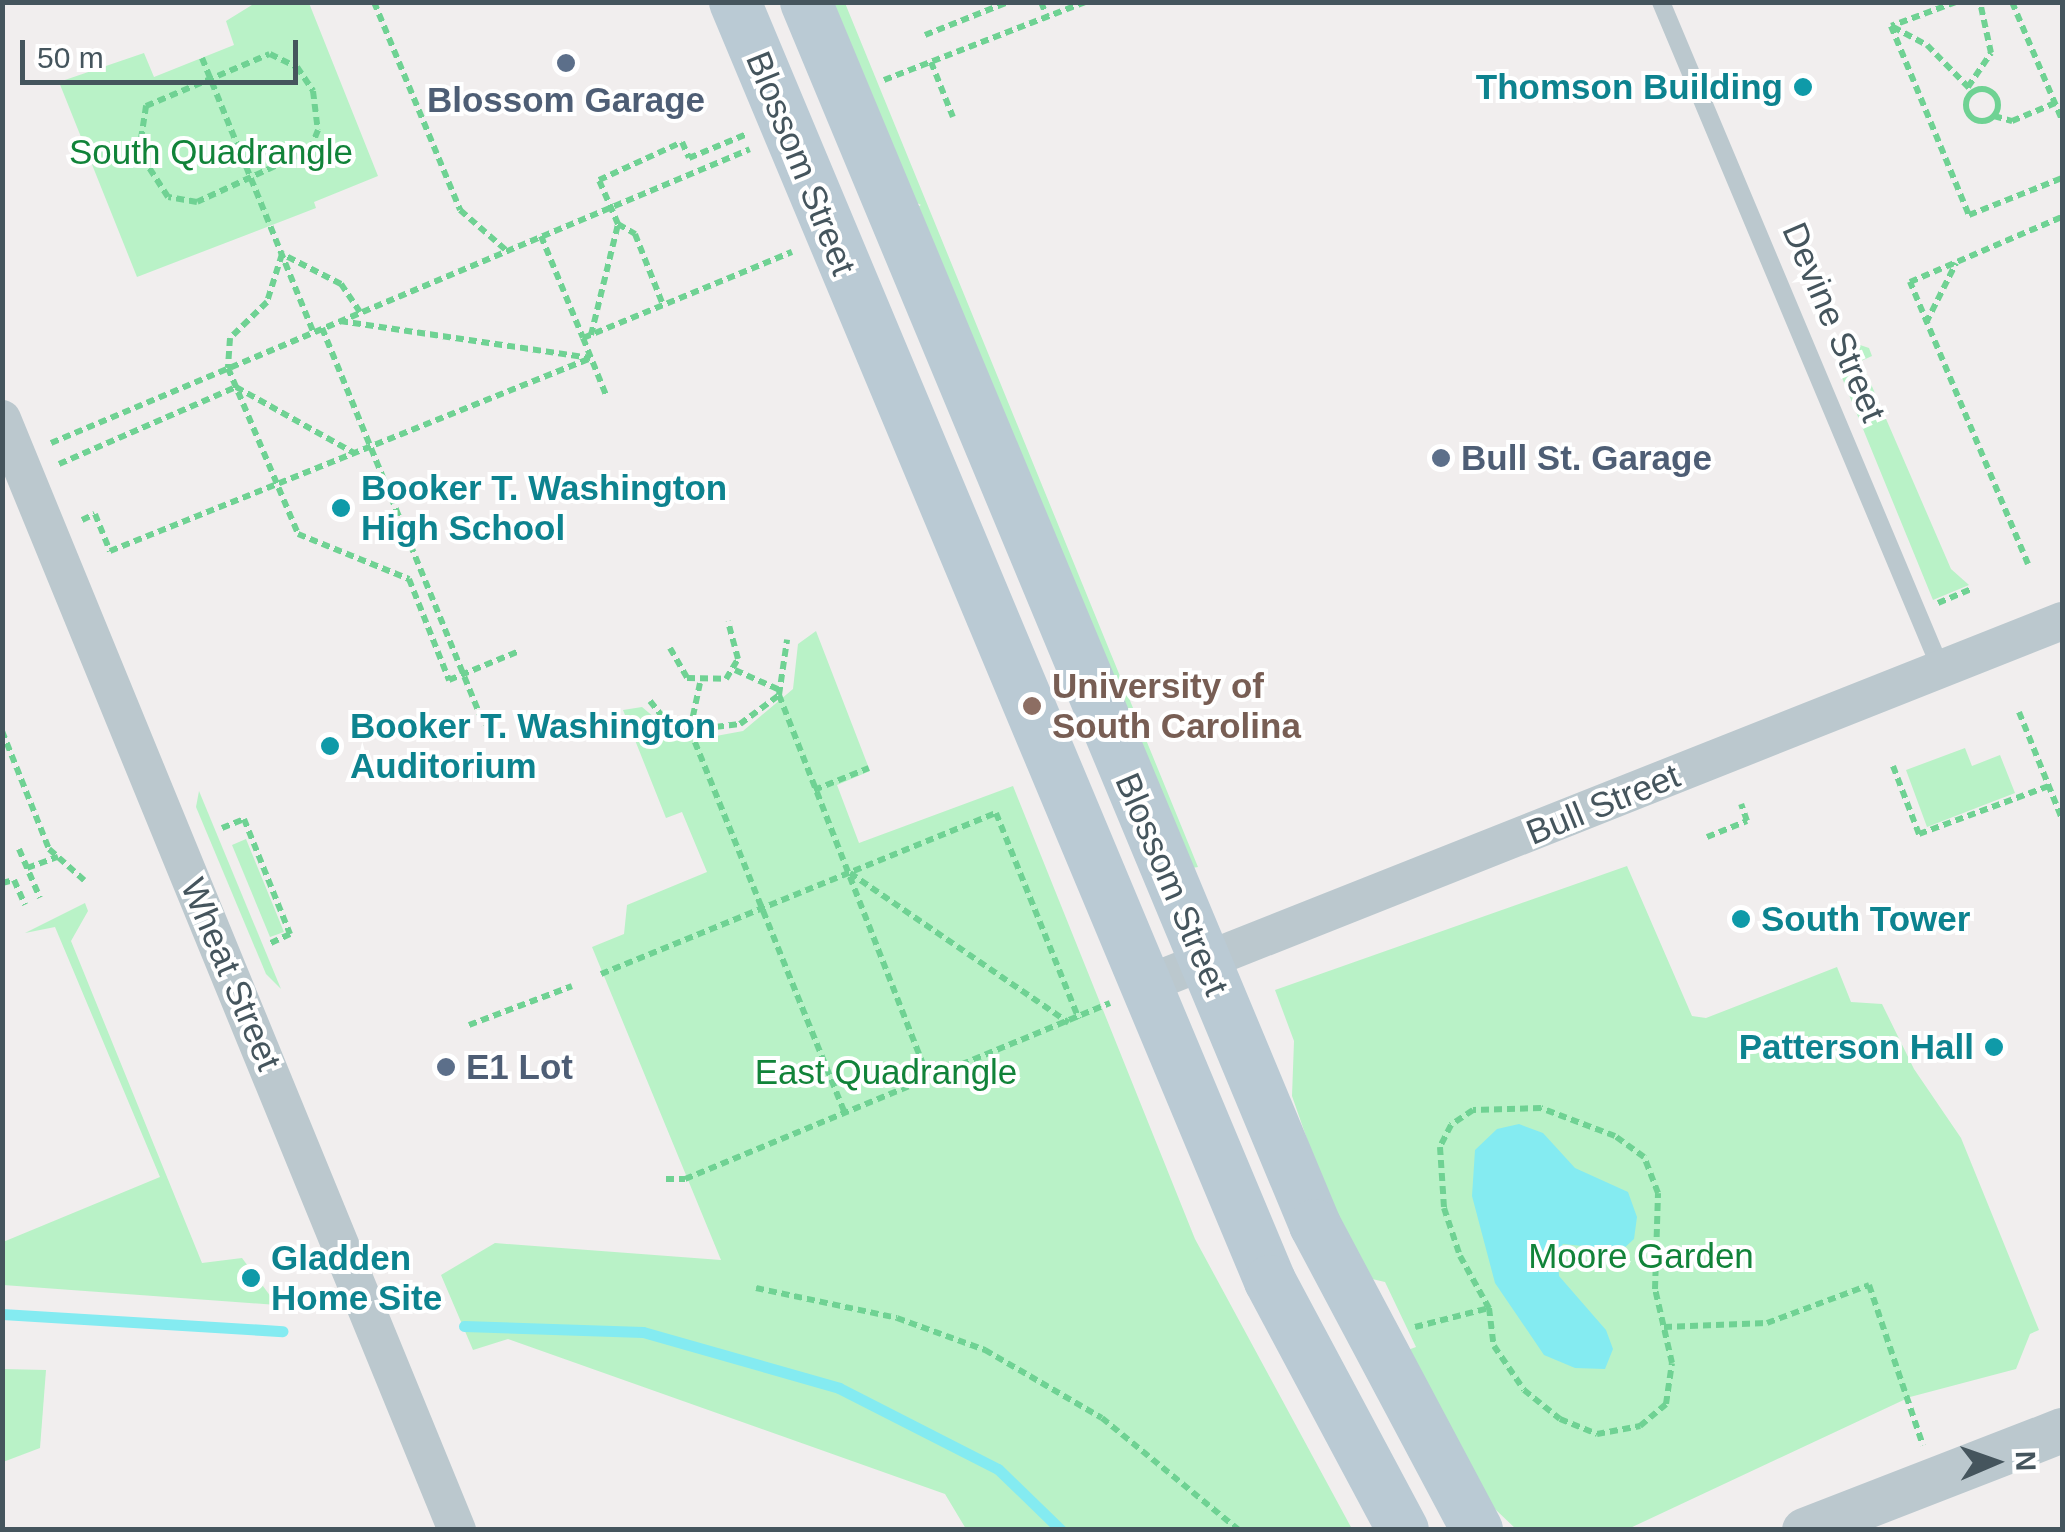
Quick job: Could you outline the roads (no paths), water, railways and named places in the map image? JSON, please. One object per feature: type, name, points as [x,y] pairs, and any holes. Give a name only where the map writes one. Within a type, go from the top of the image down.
[{"type":"main road","name":"Blossom Street","points":[[734,2],[1142,986],[1270,1281],[1402,1530]]},
{"type":"main road","name":"Blossom Street","points":[[806,2],[1315,1225],[1477,1530]]},
{"type":"street","name":"Wheat Street","points":[[2,419],[457,1530]]},
{"type":"street","name":"Bull Street","points":[[1142,986],[2062,621]]},
{"type":"street","points":[[1804,1530],[2062,1430]]},
{"type":"lane","name":"Devine Street","points":[[1661,2],[1941,669]]},
{"type":"water","points":[[1519,1124],[1543,1133],[1575,1168],[1628,1192],[1637,1217],[1634,1239],[1622,1250],[1563,1244],[1558,1252],[1559,1276],[1606,1330],[1613,1349],[1605,1369],[1575,1368],[1544,1355],[1495,1283],[1472,1196],[1475,1150],[1497,1129]]},
{"type":"waterway","points":[[2,1314],[282,1331]]},
{"type":"waterway","points":[[464,1326],[643,1332],[839,1388],[998,1469],[1061,1530]]},
{"type":"place","name":"Blossom Garage","points":[[566,63]]},
{"type":"place","name":"Thomson Building","points":[[1803,87]]},
{"type":"place","name":"Bull St. Garage","points":[[1441,458]]},
{"type":"place","name":"Booker T. Washington High School","points":[[341,508]]},
{"type":"place","name":"University of South Carolina","points":[[1032,706]]},
{"type":"place","name":"Booker T. Washington Auditorium","points":[[330,746]]},
{"type":"place","name":"South Tower","points":[[1741,919]]},
{"type":"place","name":"Patterson Hall","points":[[1994,1047]]},
{"type":"place","name":"E1 Lot","points":[[446,1067]]},
{"type":"place","name":"Gladden Home Site","points":[[251,1278]]},
{"type":"park label","name":"South Quadrangle","points":[[211,152]]},
{"type":"park label","name":"East Quadrangle","points":[[886,1072]]},
{"type":"park label","name":"Moore Garden","points":[[1641,1256]]}]
